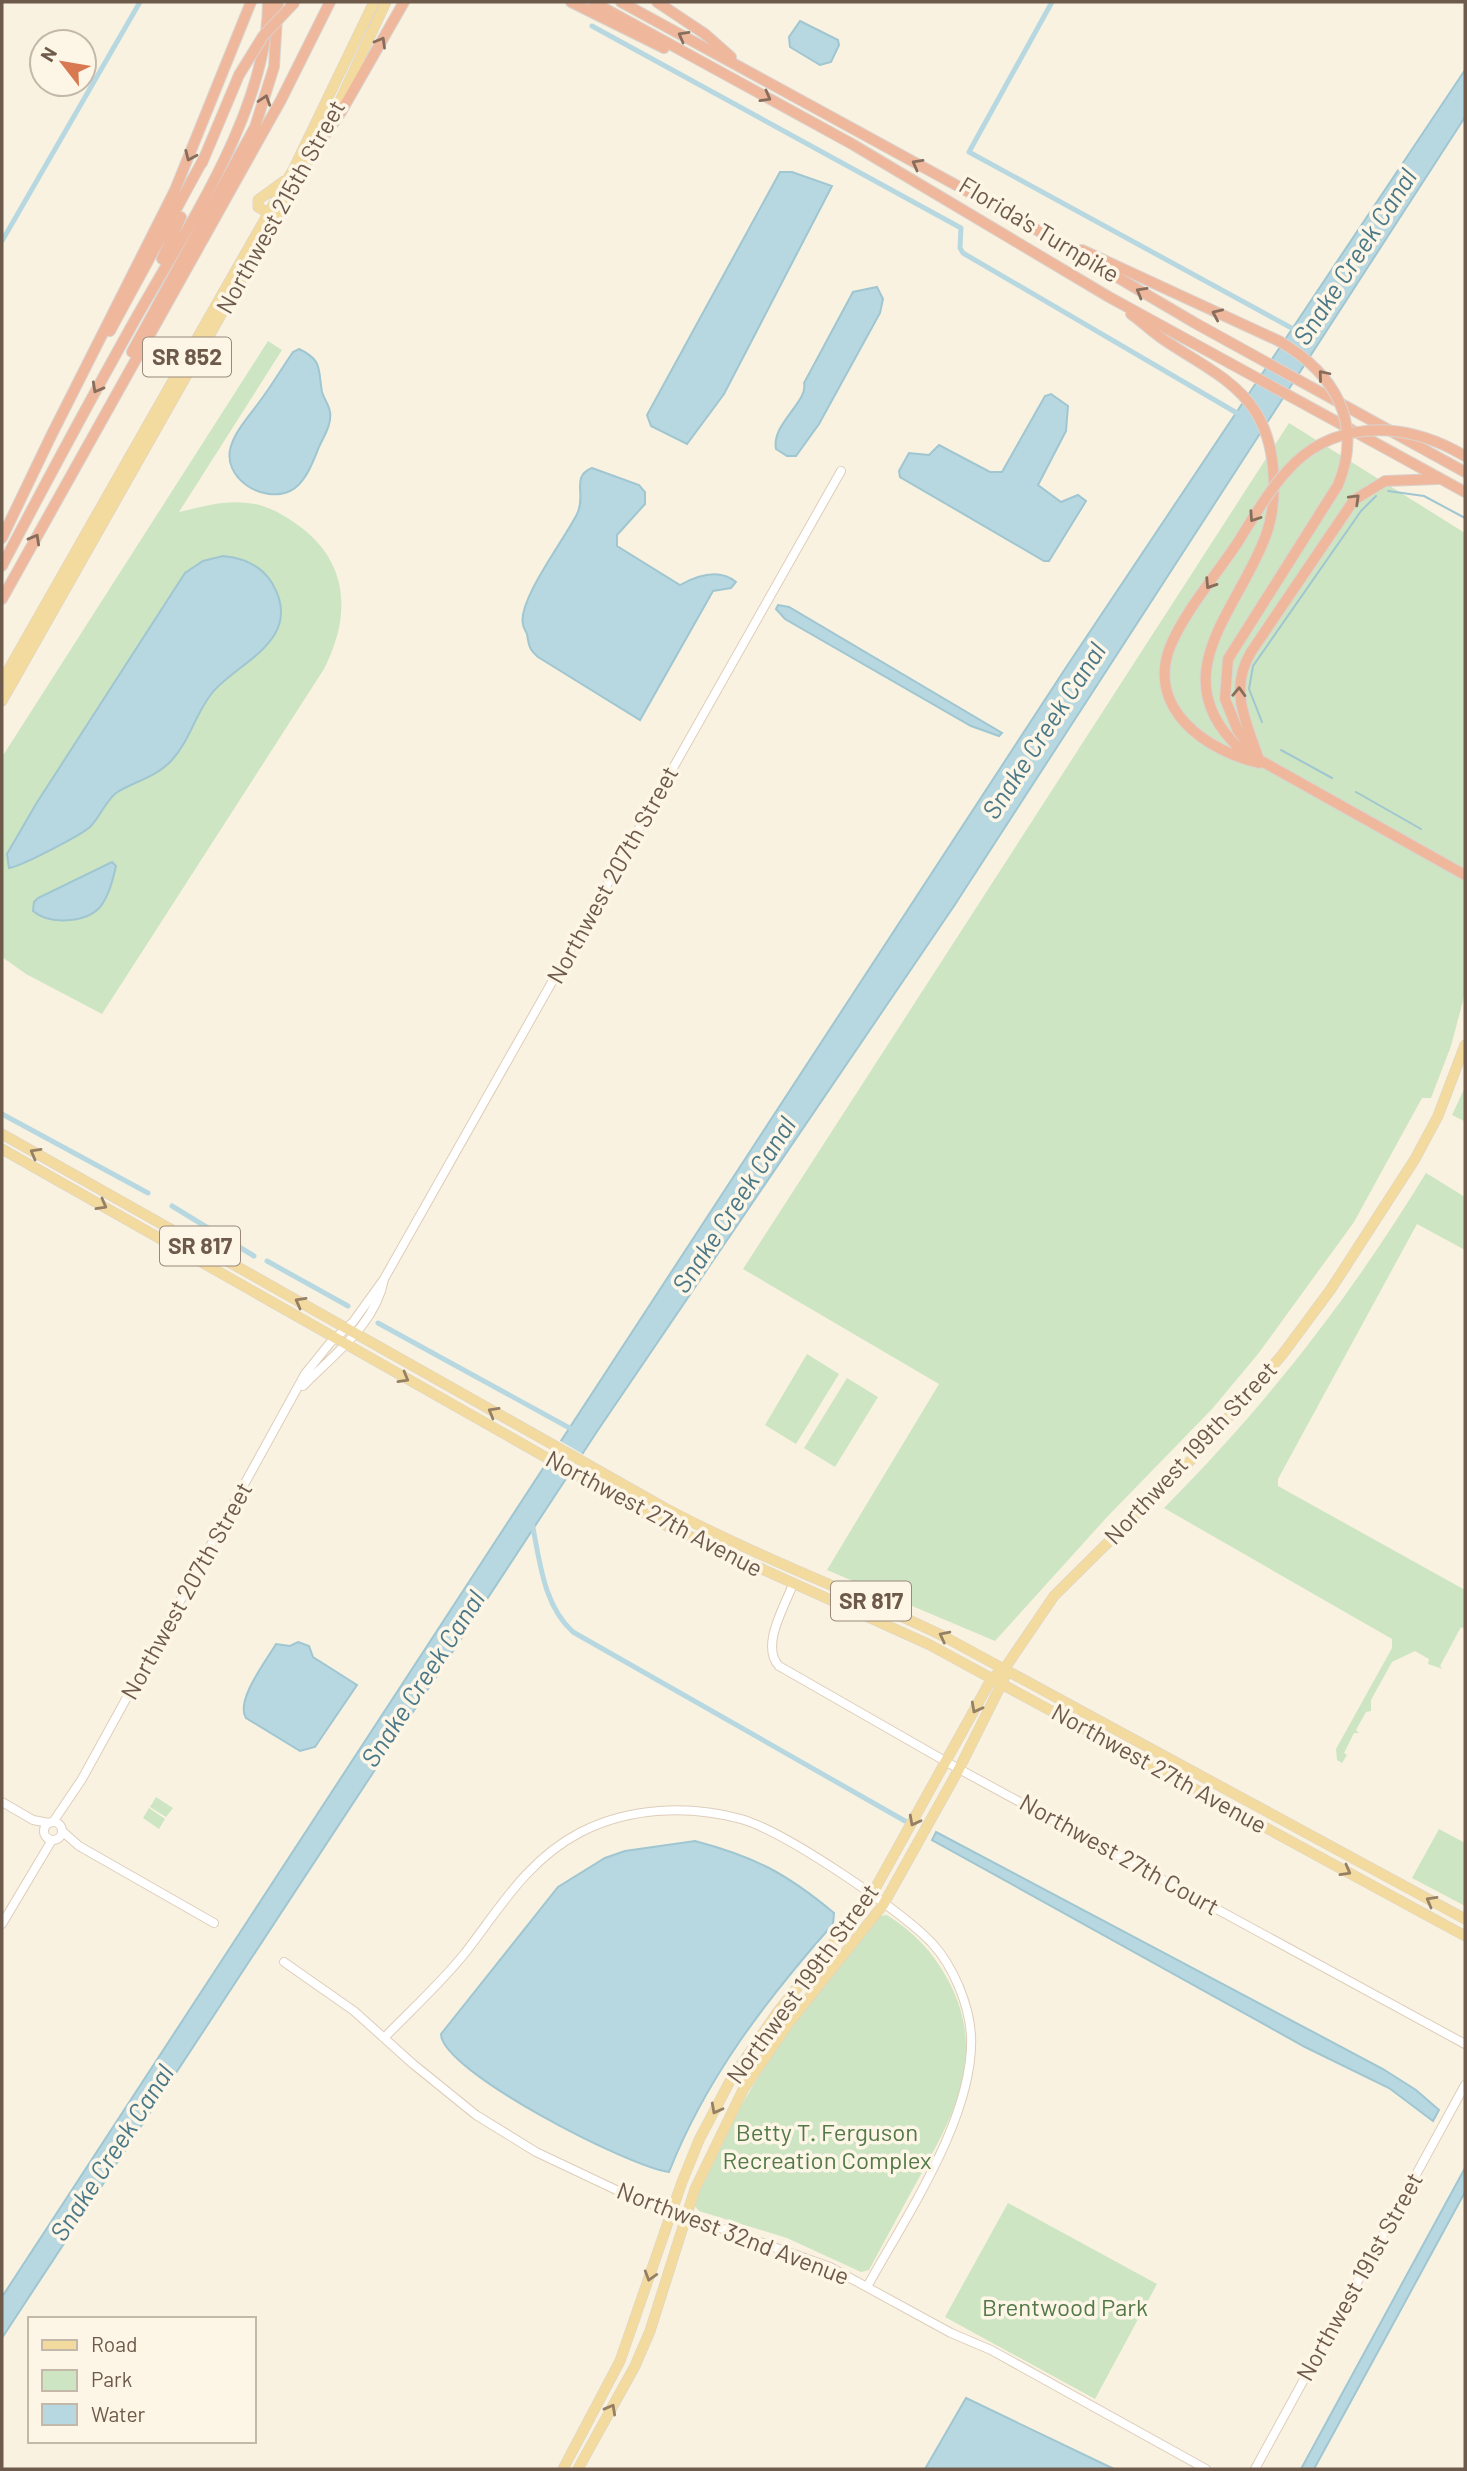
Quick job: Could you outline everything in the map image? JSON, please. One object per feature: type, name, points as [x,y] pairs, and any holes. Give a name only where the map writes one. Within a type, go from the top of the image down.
[{"type":"highway","points":[[2,538],[175,190],[251,2]]},
{"type":"highway","points":[[2,566],[227,154],[258,70],[268,22],[268,2]]},
{"type":"highway","points":[[77,465],[120,373],[255,127],[274,67],[278,2]]},
{"type":"highway","points":[[130,328],[184,210],[239,75],[263,36],[295,2]]},
{"type":"highway","points":[[2,599],[297,70],[330,2]]},
{"type":"highway","points":[[320,142],[341,112],[404,2]]},
{"type":"highway","points":[[571,2],[640,38],[706,64]]},
{"type":"highway","name":"Florida's Turnpike","points":[[593,2],[863,151],[1109,297],[1465,492]]},
{"type":"highway","name":"Florida's Turnpike","points":[[621,2],[1020,220],[1265,362],[1465,472]]},
{"type":"highway","points":[[657,2],[705,34],[743,68]]},
{"type":"highway","points":[[50,440],[204,158]]},
{"type":"highway","points":[[1020,220],[1279,341],[1317,367],[1331,384],[1342,407],[1347,451],[1338,485],[1228,659],[1224,690],[1229,713],[1238,732],[1258,757]]},
{"type":"highway","points":[[1109,297],[1159,336],[1241,393],[1266,432],[1274,480],[1268,531],[1244,583],[1218,627],[1205,676],[1208,703],[1219,726],[1240,749],[1465,875]]},
{"type":"highway","points":[[1272,765],[1236,758],[1194,733],[1174,710],[1166,685],[1165,666],[1173,640],[1287,470],[1311,449],[1331,439],[1359,431],[1397,430],[1418,434],[1465,456]]},
{"type":"highway","points":[[1258,757],[1239,704],[1240,674],[1251,652],[1335,524],[1354,500],[1376,484],[1398,479],[1442,479]]},
{"type":"main road","name":"Northwest 215th Street","points":[[2,681],[289,176],[374,2]]},
{"type":"main road","name":"Northwest 215th Street","points":[[2,701],[320,142],[386,2]]},
{"type":"main road","points":[[85,534],[88,541],[85,554]]},
{"type":"main road","name":"Northwest 199th Street","points":[[563,2469],[621,2361],[671,2211],[699,2140],[738,2069],[776,2014],[871,1896],[992,1678],[1005,1668],[1054,1596],[1150,1502],[1238,1409],[1331,1289],[1425,1139],[1456,1074],[1465,1045]]},
{"type":"main road","name":"Northwest 27th Avenue","points":[[2,1134],[585,1463],[733,1542],[870,1600],[1005,1668],[1465,1919]]},
{"type":"main road","name":"Northwest 27th Avenue","points":[[2,1149],[577,1476],[726,1555],[863,1614],[1004,1684],[1465,1936]]},
{"type":"main road","points":[[246,1286],[252,1275]]},
{"type":"main road","points":[[726,1555],[733,1542]]},
{"type":"main road","points":[[863,1614],[870,1600]]},
{"type":"main road","name":"Northwest 199th Street","points":[[578,2469],[635,2366],[654,2318],[685,2216],[713,2148],[743,2090],[788,2024],[883,1905],[1004,1684],[1005,1668]]},
{"type":"main road","points":[[1143,1760],[1153,1757],[1173,1760]]},
{"type":"street","name":"Northwest 207th Street","points":[[2,1924],[298,1391],[351,1331],[384,1279],[841,471]]},
{"type":"street","name":"Northwest 27th Court","points":[[793,1584],[772,1639],[775,1662],[959,1769],[1462,2042]]},
{"type":"street","points":[[2,1802],[214,1923]]},
{"type":"street","points":[[384,2038],[465,1953],[523,1876],[563,1843],[603,1823],[626,1816],[675,1810],[743,1820],[788,1840],[871,1896],[933,1944],[958,1987],[971,2034],[970,2070],[956,2122],[867,2287]]},
{"type":"street","name":"Northwest 32nd Avenue","points":[[284,1962],[332,1994],[458,2101],[508,2136],[589,2179],[671,2211],[807,2257],[951,2333],[991,2350],[1206,2469]]},
{"type":"street","name":"Northwest 191st Street","points":[[1255,2469],[1465,2085]]},
{"type":"green space","points":[[268,341],[282,350],[179,512],[238,502],[260,505],[295,523],[313,538],[335,571],[340,589],[339,628],[324,669],[102,1014],[26,974],[2,957],[2,757]]},
{"type":"green space","points":[[1289,423],[1465,533],[1465,993],[1451,1046],[1431,1098],[1422,1098],[1354,1222],[1258,1354],[1212,1409],[1107,1517],[995,1641],[827,1570],[939,1384],[743,1269]]},
{"type":"green space","points":[[1465,1087],[1465,1119],[1464,1121],[1452,1115]]},
{"type":"green space","points":[[1426,1173],[1465,1197],[1465,1250],[1417,1224],[1278,1479],[1278,1486],[1465,1590],[1465,1629],[1461,1627],[1440,1666],[1443,1669],[1428,1664],[1429,1659],[1415,1651],[1392,1662],[1371,1700],[1371,1711],[1366,1712],[1356,1730],[1359,1733],[1354,1733],[1342,1763],[1337,1760],[1336,1749],[1392,1648],[1392,1639],[1164,1508],[1238,1429],[1305,1348],[1367,1264]]},
{"type":"green space","points":[[807,1354],[839,1374],[796,1444],[765,1425]]},
{"type":"green space","points":[[847,1378],[878,1397],[835,1467],[804,1448]]},
{"type":"green space","points":[[156,1797],[173,1808],[166,1817],[150,1807]]},
{"type":"green space","points":[[149,1808],[165,1819],[159,1829],[143,1818]]},
{"type":"green space","points":[[1439,1829],[1465,1843],[1465,1906],[1412,1878]]},
{"type":"green space","name":"Betty T. Ferguson Recreation Complex","points":[[887,1915],[922,1943],[948,1980],[965,2032],[966,2057],[955,2105],[945,2128],[869,2270],[861,2272],[787,2238],[699,2211],[693,2204],[729,2129],[786,2035],[880,1916]]},
{"type":"green space","name":"Brentwood Park","points":[[1008,2203],[1157,2284],[1095,2399],[945,2317]]},
{"type":"water","points":[[800,21],[838,40],[839,45],[831,62],[820,65],[790,47],[789,37]]},
{"type":"water","name":"Snake Creek Canal","points":[[1465,70],[1465,117],[954,906],[598,1430],[2,2338],[2,2297],[1067,666]]},
{"type":"water","points":[[780,172],[792,172],[832,186],[724,394],[687,444],[651,426],[647,415]]},
{"type":"water","points":[[877,287],[883,299],[880,313],[819,424],[796,456],[787,456],[776,449],[776,440],[784,422],[801,397],[804,383],[853,292]]},
{"type":"water","points":[[299,349],[312,357],[318,366],[330,421],[311,466],[295,488],[279,494],[256,491],[246,485],[232,468],[231,446],[240,428],[293,352]]},
{"type":"water","points":[[1051,394],[1068,406],[1066,431],[1038,485],[1061,502],[1078,495],[1086,501],[1049,561],[1044,561],[900,477],[899,471],[909,453],[929,455],[939,445],[990,472],[1002,472],[1045,396]]},
{"type":"water","points":[[592,468],[639,485],[645,492],[645,504],[617,535],[617,546],[680,585],[708,574],[723,575],[736,582],[731,588],[713,591],[640,720],[538,657],[530,647],[523,625],[527,600],[577,514],[580,507],[580,481],[585,472]]},
{"type":"water","points":[[223,556],[251,564],[263,571],[272,583],[280,603],[280,620],[274,635],[264,648],[212,693],[178,753],[165,767],[116,793],[94,823],[84,831],[37,857],[9,868],[7,854],[36,804],[185,573],[203,561]]},
{"type":"water","points":[[778,605],[789,607],[1002,733],[999,736],[971,726],[785,619],[776,609]]},
{"type":"water","points":[[112,862],[116,866],[110,887],[103,903],[94,912],[77,919],[58,920],[48,919],[33,911],[34,902],[38,898]]},
{"type":"water","points":[[298,1642],[309,1646],[313,1657],[357,1685],[315,1747],[300,1751],[246,1718],[244,1711],[253,1681],[276,1644],[290,1646]]},
{"type":"water","points":[[936,1832],[1383,2069],[1416,2090],[1439,2110],[1433,2121],[1389,2088],[1305,2047],[932,1840]]},
{"type":"water","points":[[695,1841],[735,1853],[769,1868],[834,1913],[833,1924],[761,2011],[719,2072],[684,2137],[669,2172],[617,2154],[503,2093],[471,2071],[449,2050],[441,2034],[558,1887],[605,1858],[625,1851]]},
{"type":"water","points":[[1465,2168],[1465,2192],[1314,2469],[1301,2469]]},
{"type":"water","points":[[966,2398],[1114,2469],[925,2469]]},
{"type":"pier","points":[[557,1439],[586,1456],[571,1478],[543,1462]]},
{"type":"waterway","points":[[2,241],[140,2]]},
{"type":"waterway","points":[[1052,2],[969,152],[1297,331]]},
{"type":"waterway","points":[[592,26],[961,228],[960,248],[963,253],[1242,416]]},
{"type":"waterway","points":[[1388,491],[1424,496],[1465,518]]},
{"type":"waterway","points":[[1262,722],[1249,689],[1253,666],[1361,511],[1376,496]]},
{"type":"waterway","points":[[1281,750],[1332,778]]},
{"type":"waterway","points":[[1356,792],[1421,829]]},
{"type":"waterway","points":[[2,1114],[148,1193]]},
{"type":"waterway","points":[[172,1206],[254,1256]]},
{"type":"waterway","points":[[267,1261],[348,1306]]},
{"type":"waterway","points":[[378,1323],[575,1431]]},
{"type":"waterway","points":[[532,1523],[549,1596],[555,1609],[573,1632],[905,1821]]}]
